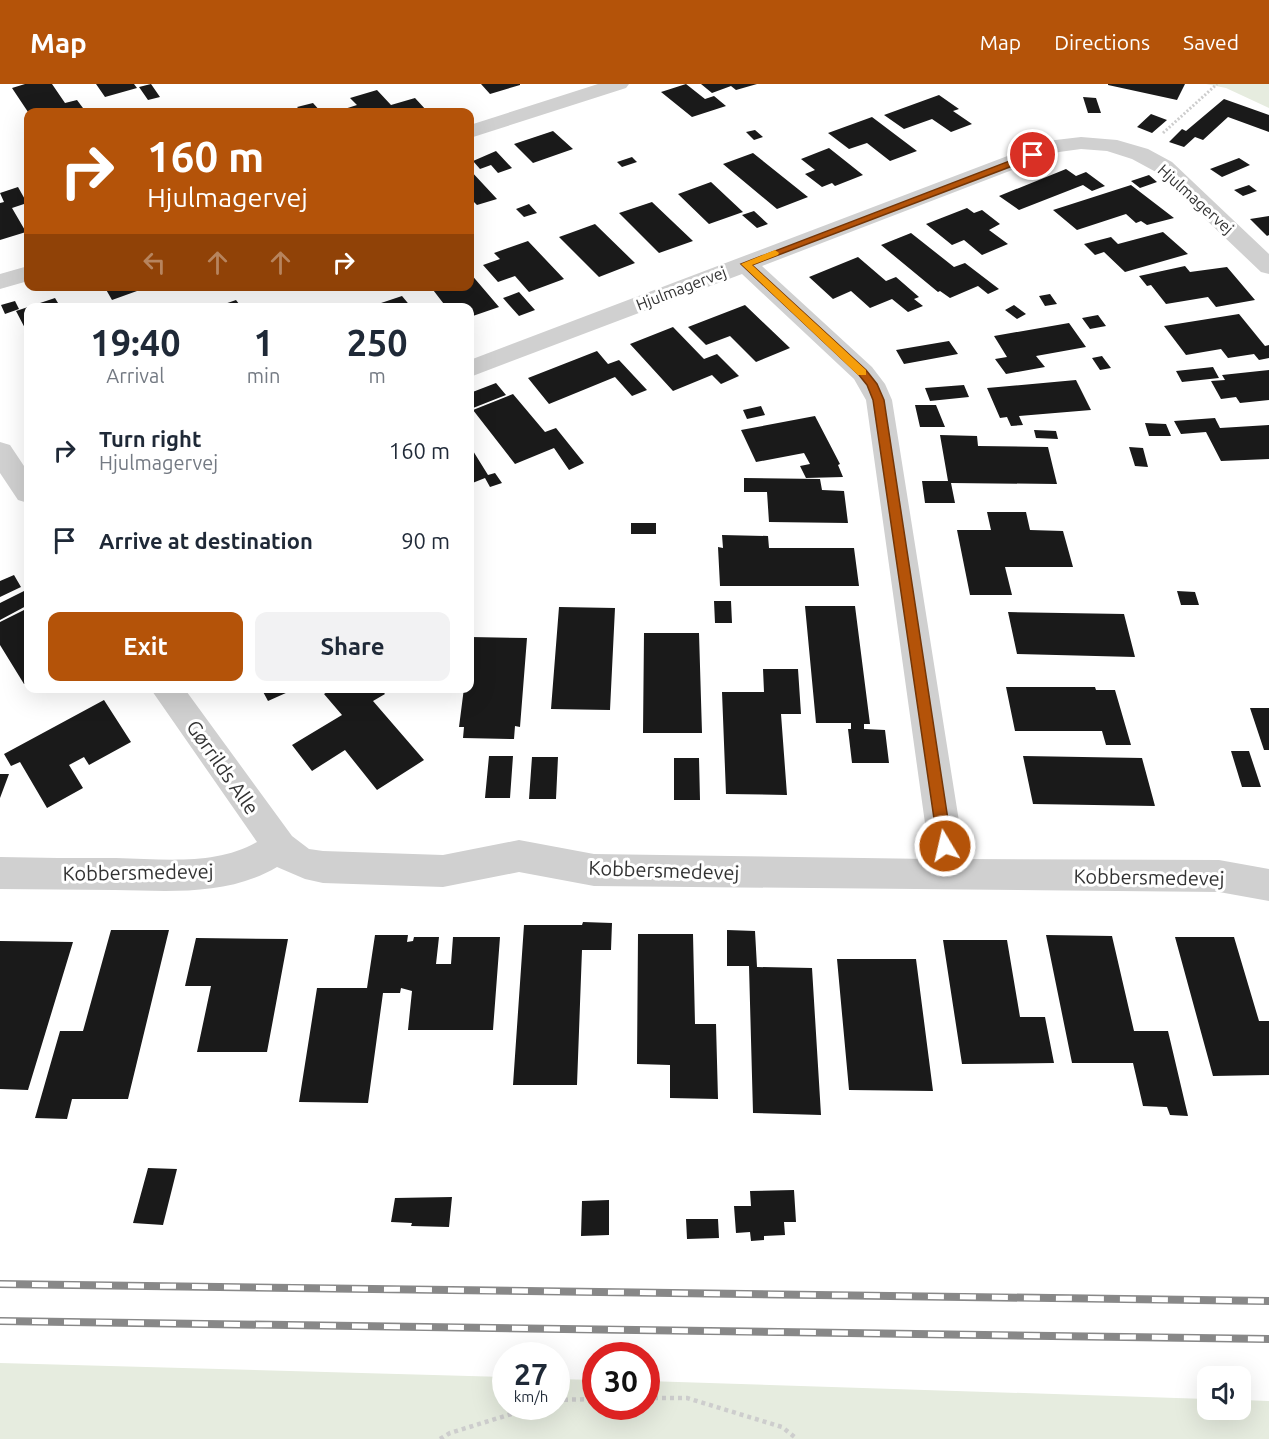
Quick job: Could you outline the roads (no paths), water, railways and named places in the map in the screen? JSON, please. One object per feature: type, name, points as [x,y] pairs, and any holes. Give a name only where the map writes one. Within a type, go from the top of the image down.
[{"type":"street","points":[[474,131],[619,84]]},
{"type":"street","name":"Hjulmagervej","points":[[474,367],[1055,146],[1109,145],[1140,154],[1164,167],[1269,267]]},
{"type":"street","points":[[746,264],[863,373],[872,384],[879,400],[951,875]]},
{"type":"street","points":[[0,282],[24,274]]},
{"type":"street","points":[[0,452],[24,487]]},
{"type":"street","name":"Gørrilds Alle","points":[[170,693],[280,847]]},
{"type":"street","name":"Kobbersmedevej","points":[[0,873],[180,875],[220,872],[249,865],[280,847],[291,858],[306,865],[323,867],[443,870],[519,856],[594,870],[1219,876],[1269,885]]},
{"type":"railway","points":[[0,1284],[1269,1301]]},
{"type":"railway","points":[[0,1321],[1269,1339]]}]
